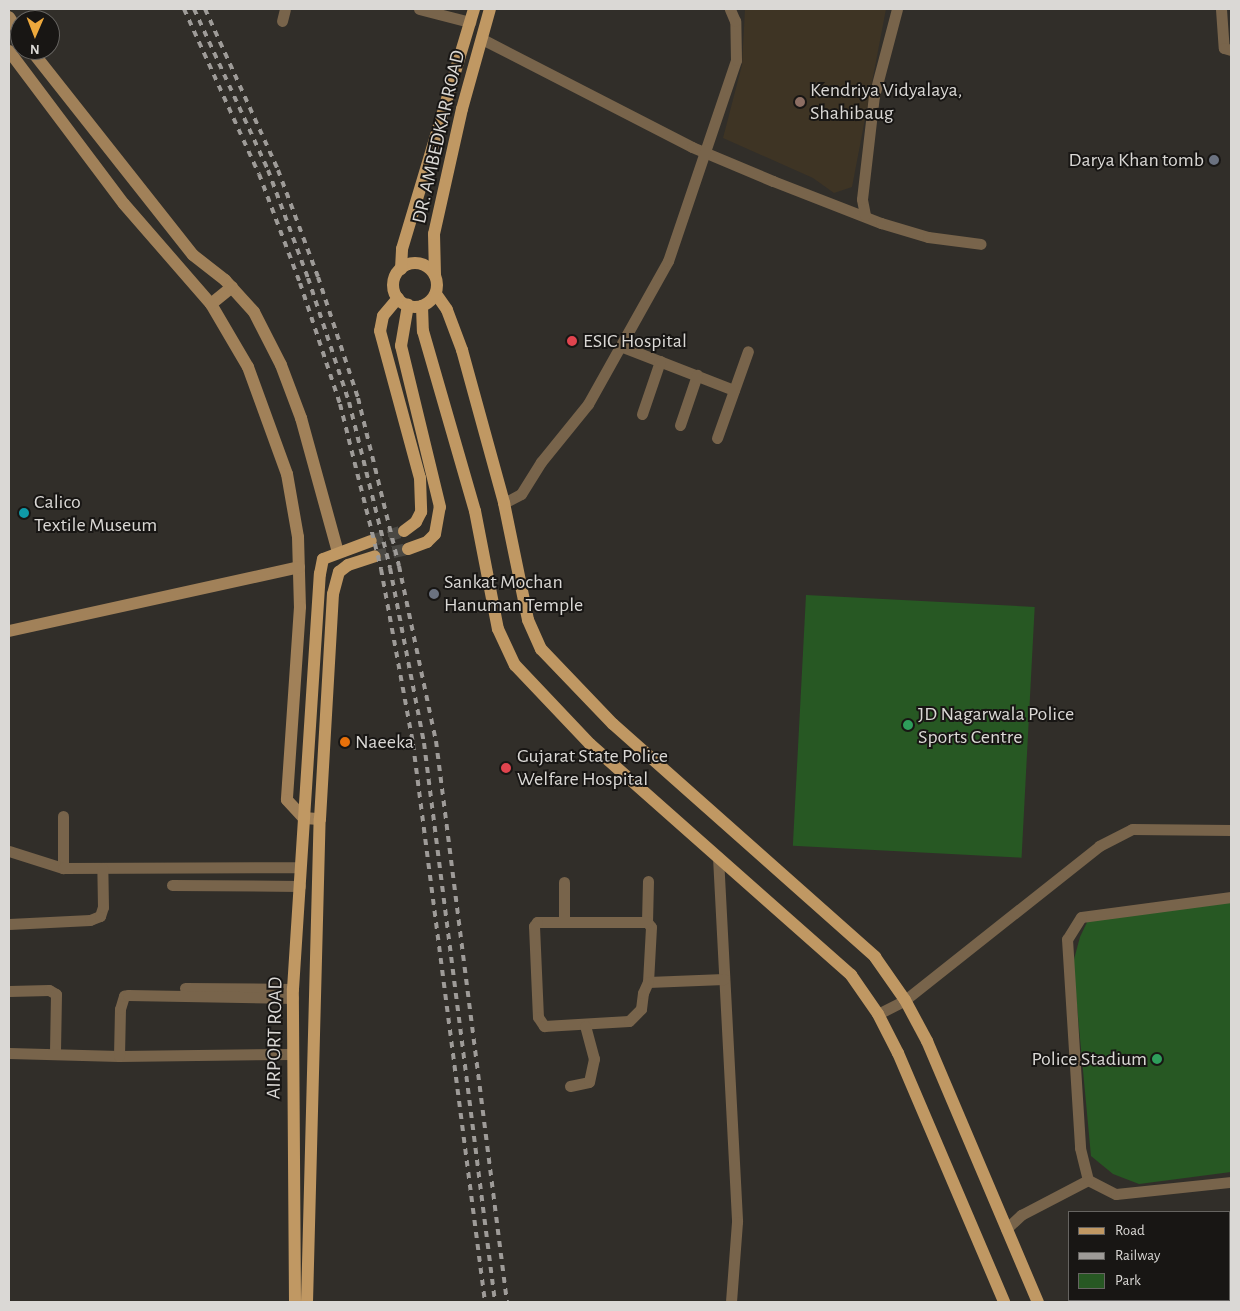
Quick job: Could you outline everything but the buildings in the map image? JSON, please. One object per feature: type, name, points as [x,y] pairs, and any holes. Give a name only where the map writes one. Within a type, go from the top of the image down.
[{"type":"main road","name":"DR. AMBEDKAR ROAD","points":[[401,269],[402,249],[474,9]]},
{"type":"main road","name":"DR. AMBEDKAR ROAD","points":[[435,275],[434,234],[490,9]]},
{"type":"main road","points":[[408,549],[427,542],[435,534],[440,507],[401,346],[403,302],[394,280],[401,269],[419,264],[435,275],[436,294],[447,310],[462,350],[504,504],[528,620],[541,649],[613,724],[875,957],[905,1000],[927,1041],[1038,1302]]},
{"type":"main road","points":[[422,306],[436,294]]},
{"type":"main road","points":[[404,532],[416,522],[421,512],[420,478],[380,331],[383,316],[403,302],[422,306]]},
{"type":"main road","points":[[422,306],[423,330],[474,511],[498,630],[515,665],[590,744],[851,975],[878,1014],[898,1053],[1004,1302]]},
{"type":"main road","points":[[338,552],[371,541]]},
{"type":"main road","name":"AIRPORT ROAD","points":[[295,1302],[292,1054],[293,994],[300,867],[309,774],[320,574],[323,559],[338,552]]},
{"type":"main road","name":"AIRPORT ROAD","points":[[308,1302],[320,819],[332,594],[339,572],[348,564],[375,556]]},
{"type":"street","points":[[282,21],[285,9]]},
{"type":"street","points":[[419,9],[470,22]]},
{"type":"street","points":[[504,504],[521,494],[541,462],[588,404],[623,347],[668,262],[736,60],[735,21],[730,9]]},
{"type":"street","points":[[865,215],[862,200],[874,96],[896,9]]},
{"type":"street","points":[[1221,9],[1224,48],[1231,50]]},
{"type":"street","points":[[482,39],[521,62],[704,152],[881,223],[928,237],[981,244]]},
{"type":"street","points":[[9,51],[124,204],[211,304],[248,366],[287,474],[298,537],[300,607],[287,800],[304,818],[320,819]]},
{"type":"street","points":[[39,60],[193,254],[232,287],[254,312],[281,365],[318,470],[338,552]]},
{"type":"street","points":[[211,304],[232,287]]},
{"type":"street","points":[[623,347],[734,390]]},
{"type":"street","points":[[717,438],[748,351]]},
{"type":"street","points":[[642,414],[660,361]]},
{"type":"street","points":[[680,425],[697,375]]},
{"type":"street","points":[[9,631],[299,567]]},
{"type":"street","points":[[63,816],[63,868]]},
{"type":"street","points":[[878,1014],[905,1000],[1099,846],[1132,830],[1231,830]]},
{"type":"street","points":[[9,851],[63,868],[300,867]]},
{"type":"street","points":[[718,856],[737,1222],[731,1302]]},
{"type":"street","points":[[9,924],[90,920],[100,916],[103,907],[102,868]]},
{"type":"street","points":[[647,922],[543,920],[534,926],[538,1016],[544,1026],[585,1026],[630,1021],[636,1018],[648,982],[651,927],[647,922],[648,881]]},
{"type":"street","points":[[564,882],[564,921]]},
{"type":"street","points":[[172,885],[300,886]]},
{"type":"street","points":[[1231,897],[1081,916],[1068,939],[1080,1148],[1088,1180],[1116,1194],[1231,1182]]},
{"type":"street","points":[[648,982],[724,979]]},
{"type":"street","points":[[185,988],[293,994]]},
{"type":"street","points":[[9,990],[49,990],[56,994],[55,1054]]},
{"type":"street","points":[[119,1056],[120,1009],[124,996],[293,994]]},
{"type":"street","points":[[570,1086],[589,1082],[594,1059],[585,1026]]},
{"type":"street","points":[[9,1053],[119,1056],[292,1054]]},
{"type":"street","points":[[1006,1229],[1022,1214],[1088,1180]]},
{"type":"shaded area","name":"Kendriya Vidyalaya, Shahibaug","points":[[745,9],[886,9],[852,187],[834,193],[813,178],[723,138],[742,65]]},
{"type":"green space","name":"JD Nagarwala Police Sports Centre","points":[[806,595],[1035,607],[1022,858],[793,846]]},
{"type":"green space","name":"Police Stadium","points":[[1231,901],[1231,1172],[1139,1184],[1113,1174],[1091,1156],[1073,963],[1080,937],[1089,918]]},
{"type":"tunnel","points":[[371,541],[404,531]]},
{"type":"tunnel","points":[[375,556],[408,549]]},
{"type":"railway","points":[[184,9],[259,174],[300,283],[340,404],[381,569],[413,744],[485,1302]]},
{"type":"railway","points":[[194,9],[268,170],[308,278],[349,402],[390,568],[424,743],[495,1302]]},
{"type":"railway","points":[[205,9],[278,170],[318,277],[358,398],[399,566],[436,741],[507,1302]]},
{"type":"place","name":"Kendriya Vidyalaya, Shahibaug","points":[[800,102]]},
{"type":"place","name":"Darya Khan tomb","points":[[1214,160]]},
{"type":"place","name":"ESIC Hospital","points":[[572,341]]},
{"type":"place","name":"Calico Textile Museum","points":[[24,513]]},
{"type":"place","name":"Sankat Mochan Hanuman Temple","points":[[434,594]]},
{"type":"place","name":"JD Nagarwala Police Sports Centre","points":[[908,725]]},
{"type":"place","name":"Naeeka","points":[[345,742]]},
{"type":"place","name":"Gujarat State Police Welfare Hospital","points":[[506,768]]},
{"type":"place","name":"Police Stadium","points":[[1157,1059]]}]
